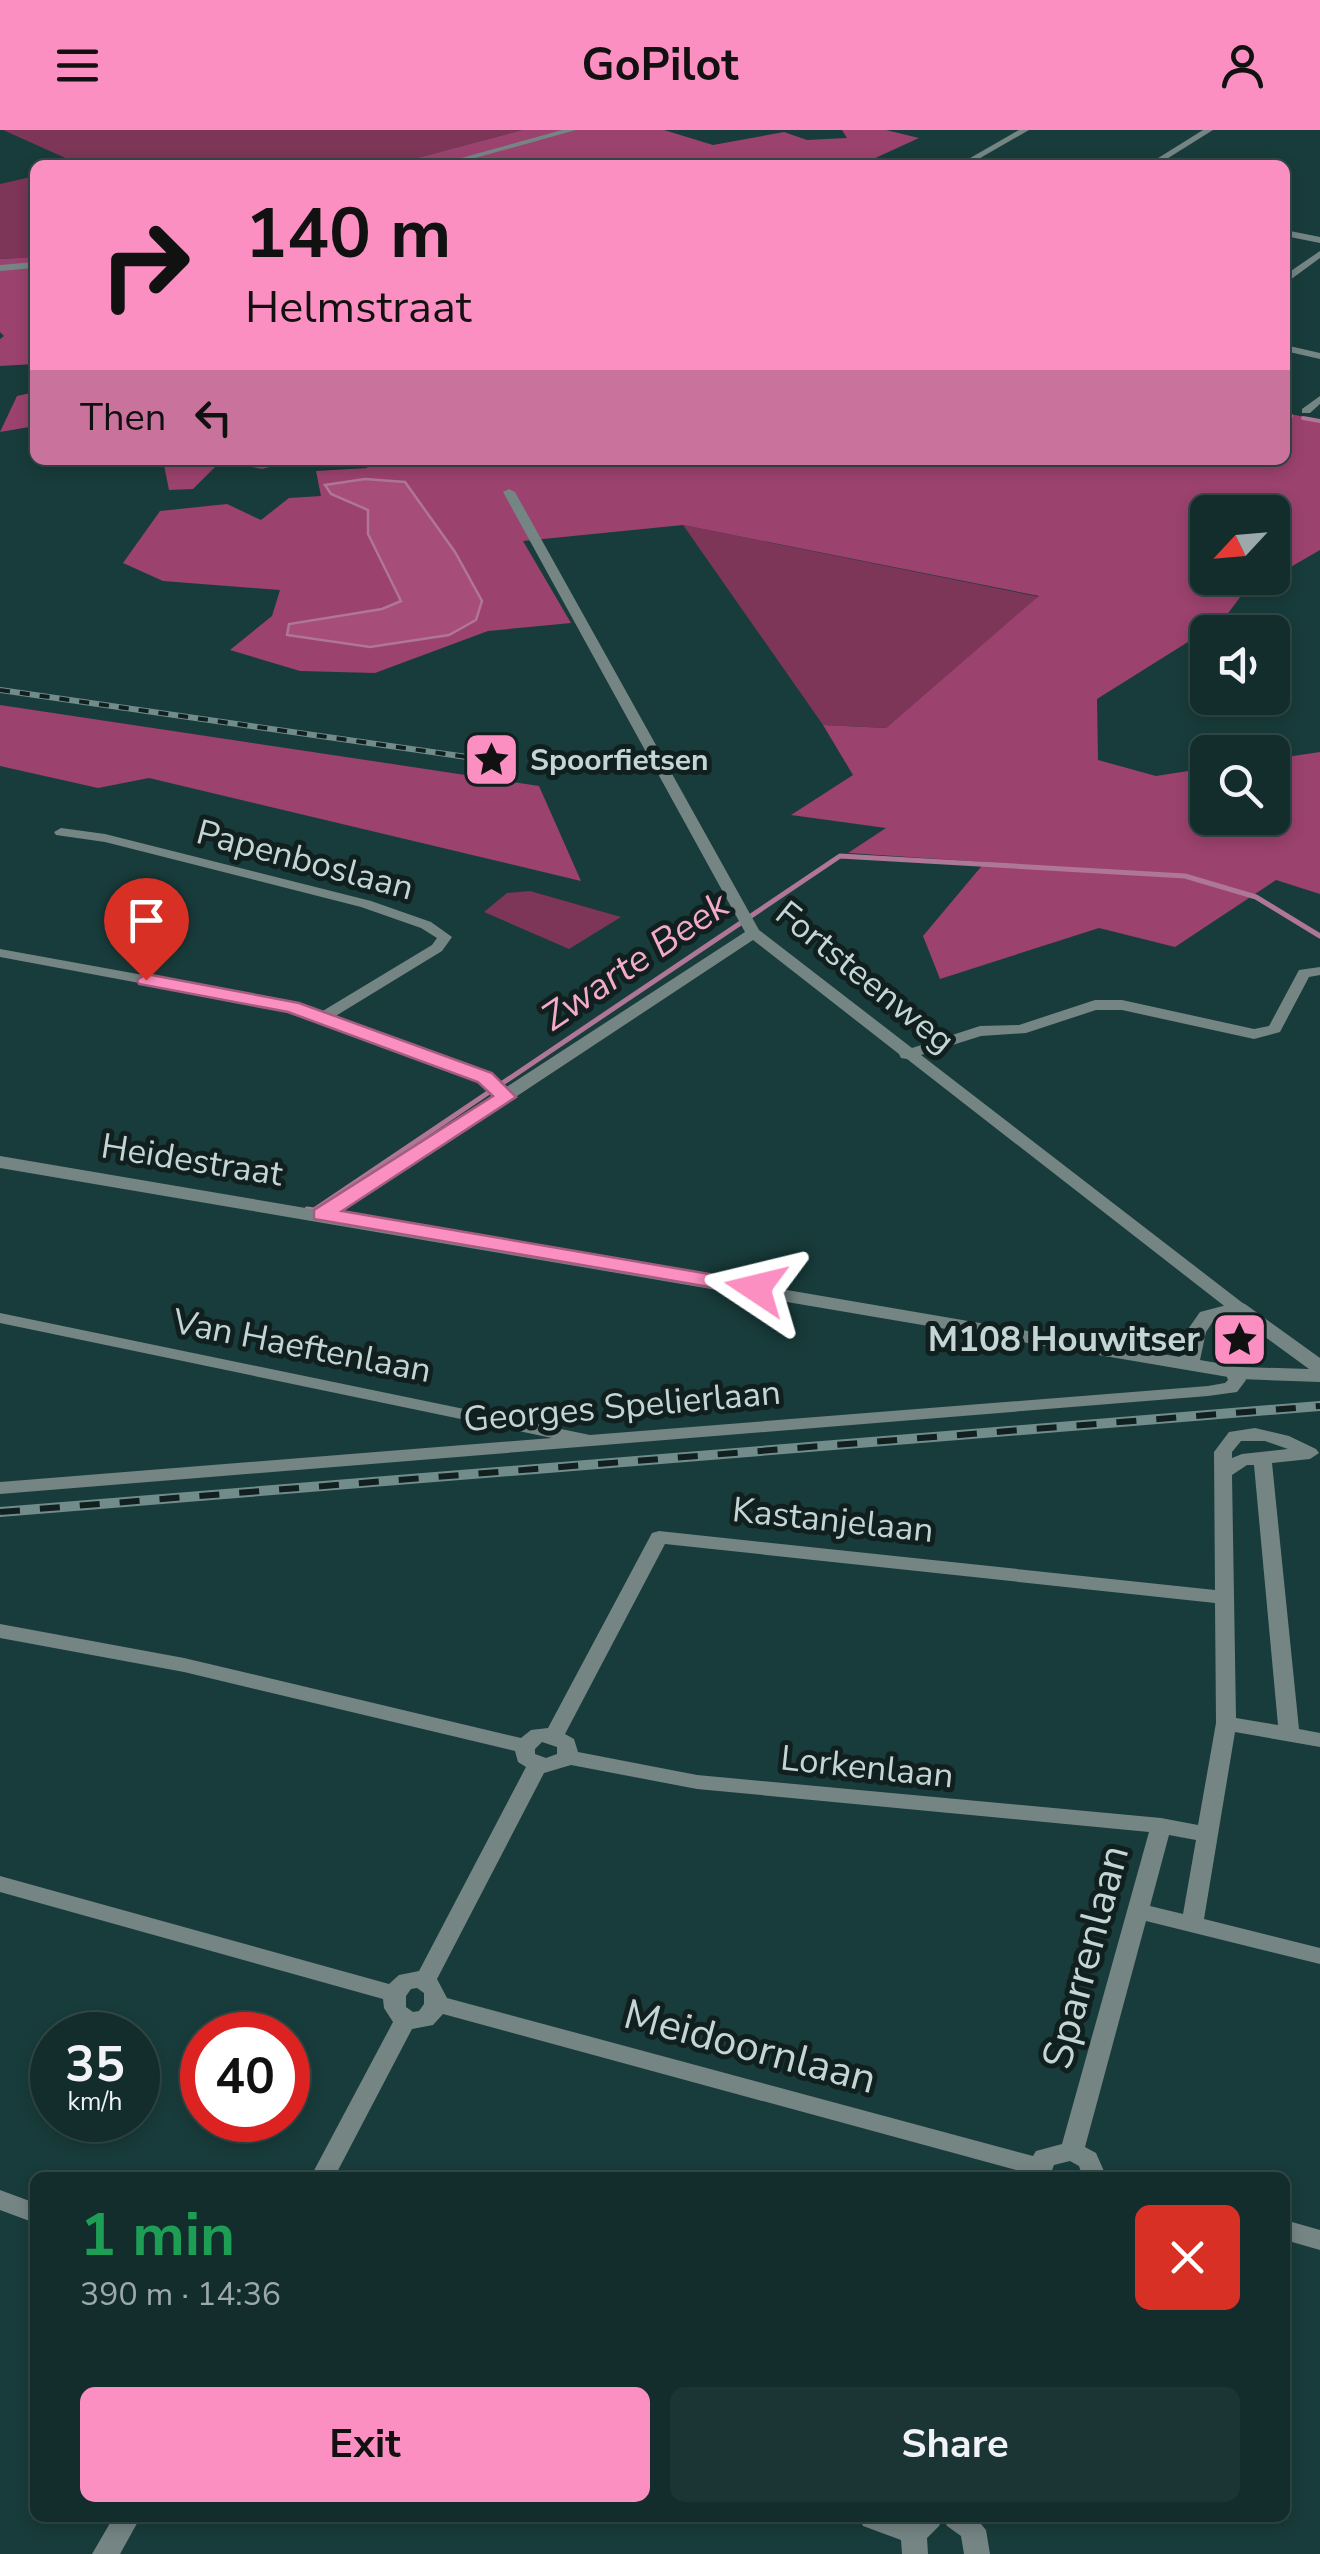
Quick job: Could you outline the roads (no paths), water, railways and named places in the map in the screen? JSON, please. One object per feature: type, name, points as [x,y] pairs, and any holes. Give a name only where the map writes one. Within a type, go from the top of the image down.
[{"type":"street","points":[[459,160],[572,130]]},
{"type":"street","points":[[971,160],[1025,130]]},
{"type":"street","points":[[1160,160],[1208,130]]},
{"type":"street","points":[[1290,233],[1320,240]]},
{"type":"street","points":[[1290,276],[1320,254]]},
{"type":"street","points":[[0,268],[30,265]]},
{"type":"street","points":[[1290,349],[1320,356]]},
{"type":"street","points":[[1306,411],[1320,399]]},
{"type":"street","name":"Fortsteenweg","points":[[510,492],[752,933],[1320,1368]]},
{"type":"street","name":"Papenboslaan","points":[[61,832],[104,838],[366,904],[426,924],[445,937],[437,948],[324,1018]]},
{"type":"street","points":[[322,1214],[752,933]]},
{"type":"street","points":[[0,952],[292,1007],[485,1078],[506,1097]]},
{"type":"street","points":[[906,1054],[980,1031],[1022,1030],[1095,1006],[1122,1005],[1254,1034],[1276,1029],[1304,974],[1320,971]]},
{"type":"street","name":"Heidestraat","points":[[0,1162],[1234,1372],[1320,1376]]},
{"type":"street","points":[[1189,1362],[1196,1332],[1207,1316],[1238,1308]]},
{"type":"street","name":"Van Haeftenlaan","points":[[0,1318],[565,1432],[590,1441]]},
{"type":"street","name":"Georges Spelierlaan","points":[[0,1488],[1208,1391],[1232,1388],[1237,1380],[1234,1372]]},
{"type":"street","points":[[1192,1924],[1226,1723],[1223,1452],[1227,1442],[1249,1433],[1284,1439],[1315,1452]]},
{"type":"street","points":[[1226,1471],[1242,1460],[1315,1452]]},
{"type":"street","points":[[1262,1457],[1289,1733]]},
{"type":"street","name":"Kastanjelaan","points":[[554,1736],[659,1536],[1222,1597]]},
{"type":"street","points":[[0,1632],[184,1665],[525,1746]]},
{"type":"street","points":[[1226,1723],[1320,1740]]},
{"type":"street","points":[[538,1736],[554,1736],[567,1744],[568,1757],[553,1767],[537,1766],[525,1757],[525,1746],[538,1736]]},
{"type":"street","name":"Lorkenlaan","points":[[568,1757],[715,1784],[1161,1826]]},
{"type":"street","points":[[425,1981],[537,1766]]},
{"type":"street","name":"Sparrenlaan","points":[[1072,2152],[1161,1826],[1206,1834]]},
{"type":"street","points":[[0,1884],[392,1993]]},
{"type":"street","points":[[1139,1911],[1320,1956]]},
{"type":"street","points":[[425,1981],[438,1992],[439,2004],[426,2017],[406,2018],[392,2008],[392,1993],[407,1982],[425,1981]]},
{"type":"street","name":"Meidoornlaan","points":[[439,2004],[1040,2172]]},
{"type":"street","points":[[325,2172],[406,2018]]},
{"type":"street","points":[[1040,2172],[1053,2152],[1072,2152],[1088,2160],[1093,2172]]},
{"type":"street","points":[[0,2200],[30,2211]]},
{"type":"street","points":[[1290,2231],[1320,2240]]},
{"type":"street","points":[[105,2554],[124,2522]]},
{"type":"street","points":[[883,2522],[920,2535]]},
{"type":"street","points":[[962,2522],[973,2530],[977,2554]]},
{"type":"waterway","points":[[1303,418],[1320,421]]},
{"type":"waterway","name":"Zwarte Beek","points":[[307,1209],[314,1210],[840,856],[1185,876],[1256,897],[1320,936]]},
{"type":"railway","points":[[0,690],[474,758]]},
{"type":"railway","points":[[0,1512],[1320,1406]]},
{"type":"place","name":"Spoorfietsen","points":[[491,760]]},
{"type":"place","name":"M108 Houwitser","points":[[1239,1339]]}]
